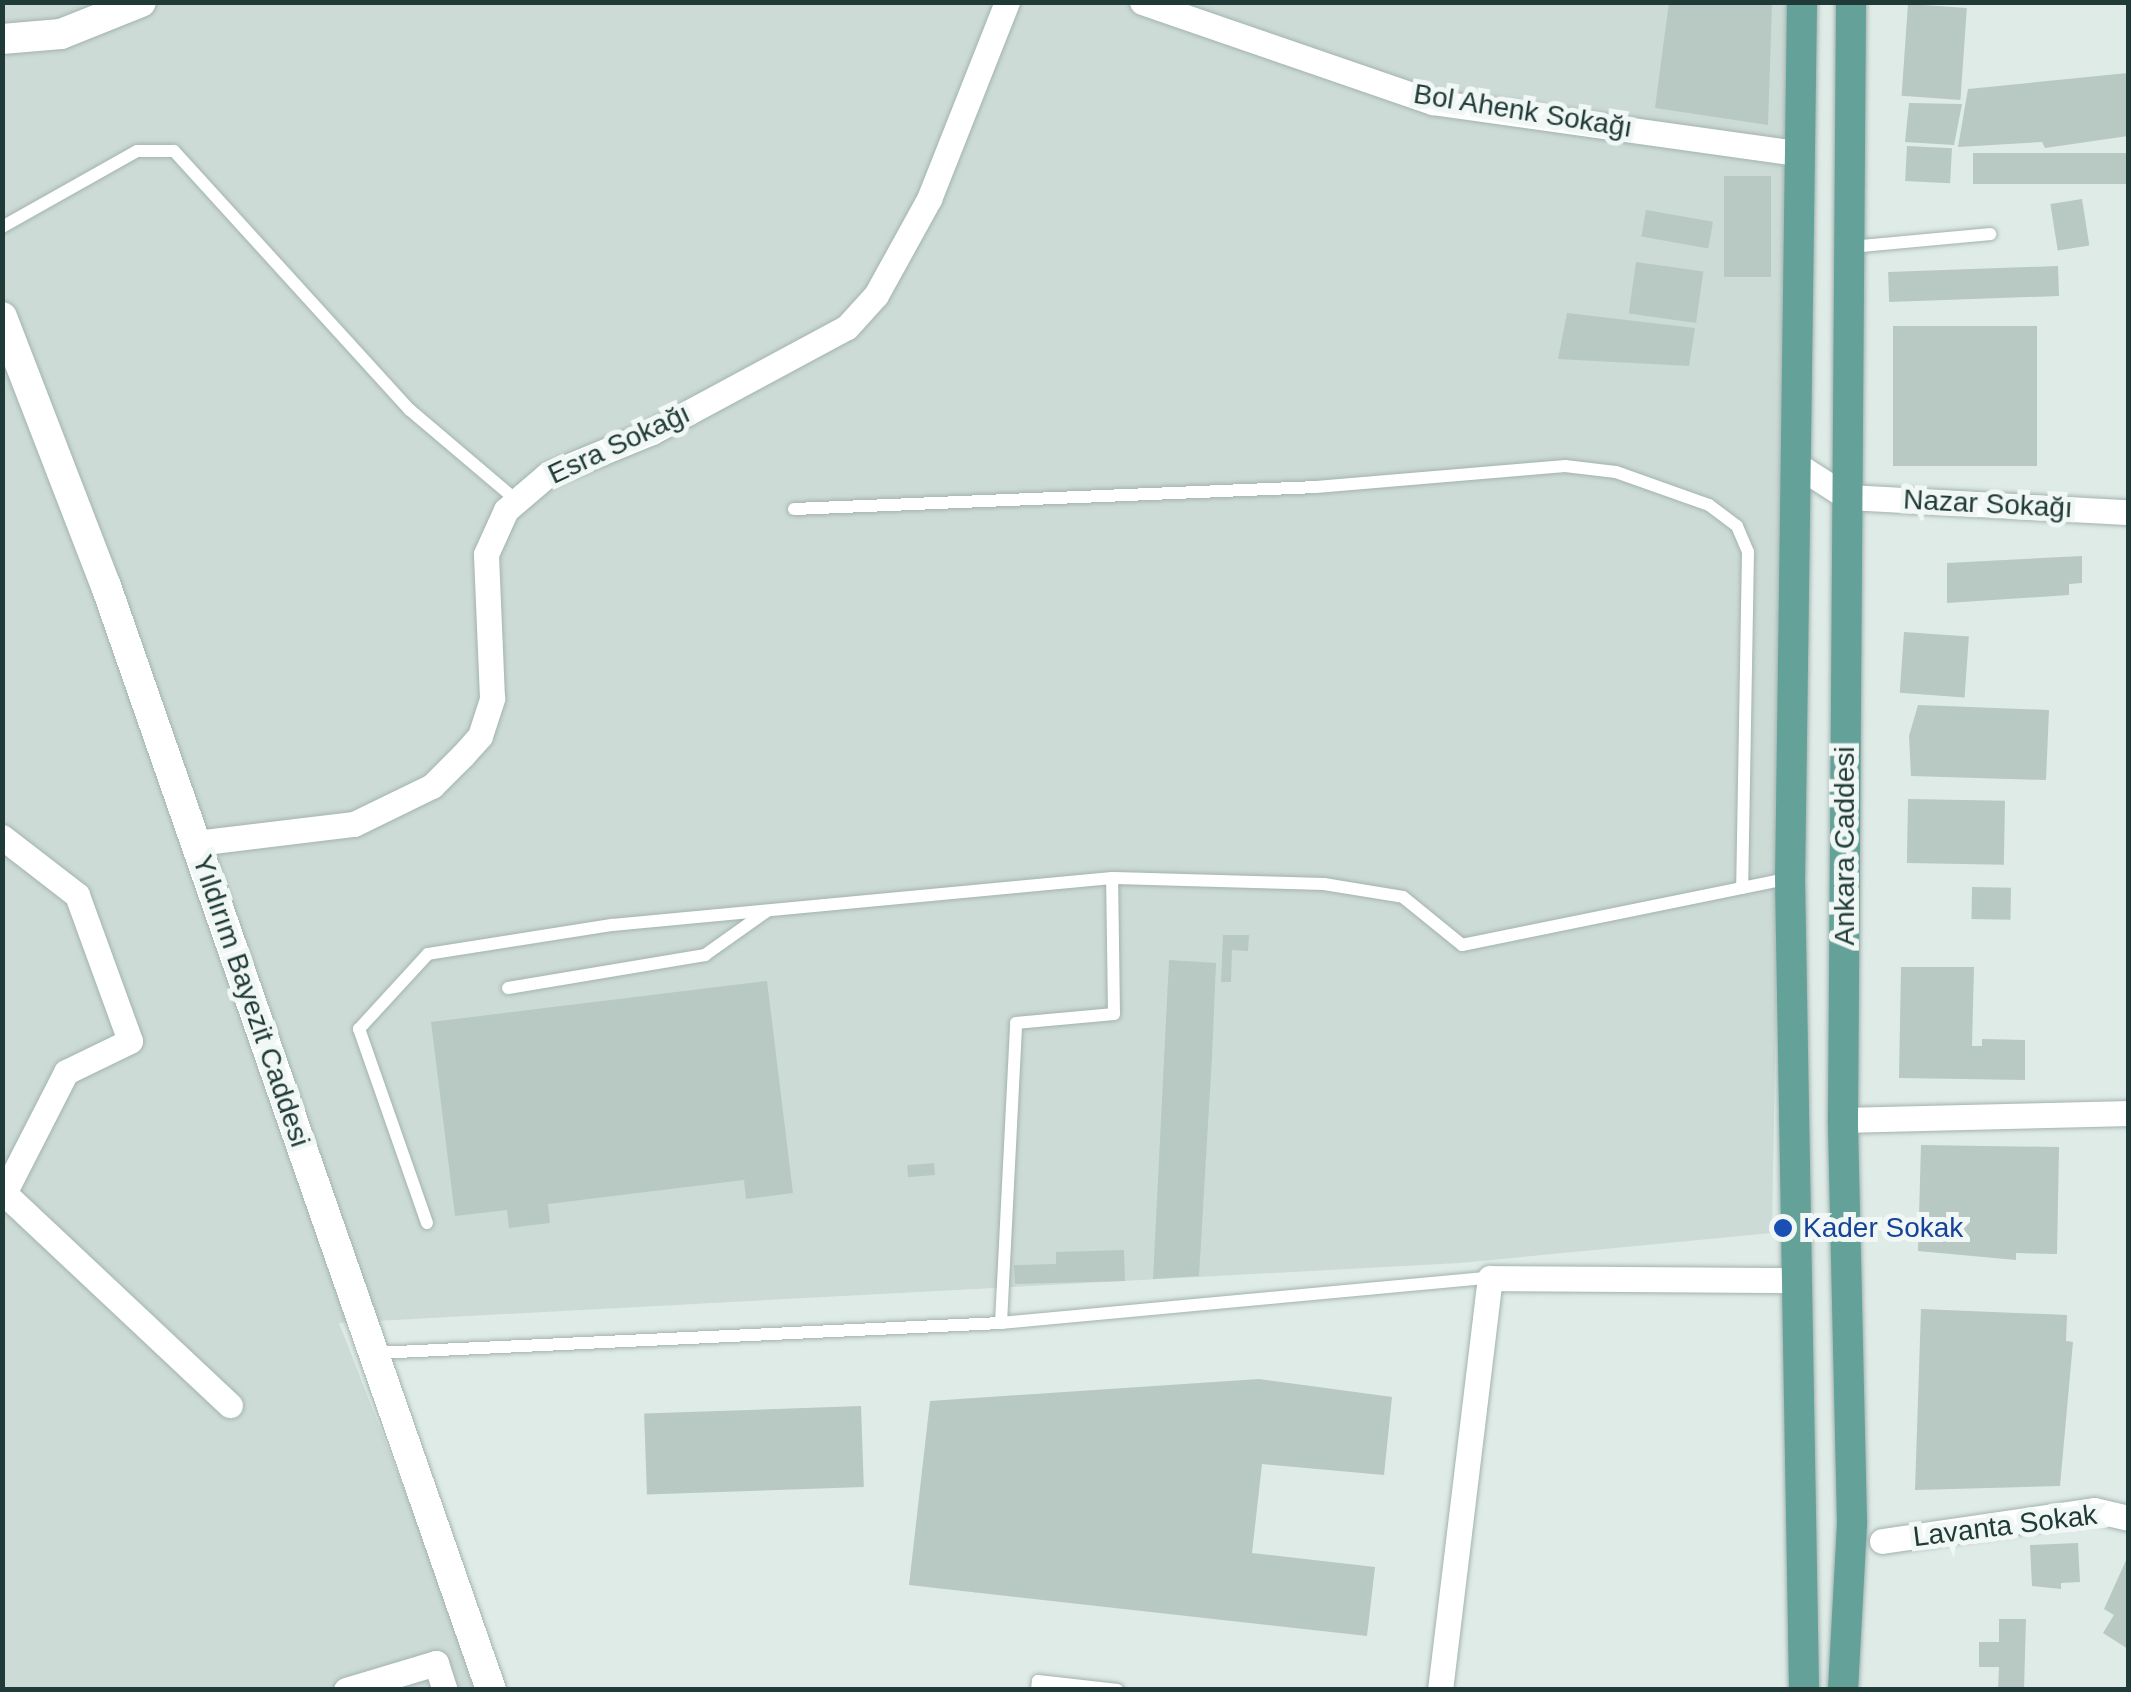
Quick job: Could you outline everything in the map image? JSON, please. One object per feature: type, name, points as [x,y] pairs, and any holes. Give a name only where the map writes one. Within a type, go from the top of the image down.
[{"type":"main road","name":"Ankara Caddesi","points":[[1802,2],[1790,878],[1804,1690]]},
{"type":"main road","name":"Ankara Caddesi","points":[[1843,1690],[1852,1522],[1843,1120],[1851,2]]},
{"type":"street","points":[[2,40],[60,34],[141,2]]},
{"type":"street","name":"Esra Sokağı","points":[[196,843],[354,824],[432,786],[464,755],[480,736],[492,698],[486,554],[516,500],[546,475],[652,432],[847,326],[876,295],[928,199],[1006,2]]},
{"type":"street","name":"Bol Ahenk Sokağı","points":[[1142,2],[1433,102],[1797,153]]},
{"type":"street","name":"Yıldırım Bayezit Caddesi","points":[[2,316],[196,843],[491,1690]]},
{"type":"street","points":[[1794,464],[1847,497]]},
{"type":"street","name":"Nazar Sokağı","points":[[1847,497],[2128,512]]},
{"type":"street","points":[[2,837],[77,895],[130,1041],[66,1072],[4,1193],[230,1405]]},
{"type":"street","points":[[1843,1120],[2128,1113]]},
{"type":"street","points":[[1440,1690],[1490,1278],[1795,1280]]},
{"type":"street","name":"Lavanta Sokak","points":[[1882,1541],[2094,1510],[2128,1518]]},
{"type":"street","points":[[346,1690],[436,1664],[445,1690]]},
{"type":"lane","points":[[2,228],[137,151],[174,151],[410,410],[516,500]]},
{"type":"lane","points":[[1849,248],[1990,234]]},
{"type":"lane","points":[[794,508],[1298,488],[1566,466],[1616,472],[1693,499],[1728,517],[1748,552],[1742,888]]},
{"type":"lane","points":[[427,1223],[359,1029],[428,954],[769,910],[1112,878],[1324,884],[1403,897],[1462,944],[1790,878]]},
{"type":"lane","points":[[1001,1323],[1016,1023],[1114,1014],[1112,878]]},
{"type":"lane","points":[[508,988],[705,956],[769,910]]},
{"type":"lane","points":[[374,1353],[1001,1323],[1490,1278]]},
{"type":"lane","points":[[1038,1690],[1038,1681],[1117,1690]]},
{"type":"shaded area","points":[[3,3],[1793,3],[1772,1233],[1460,1263],[339,1323],[482,1689],[3,1690]]},
{"type":"building","points":[[1669,2],[1772,4],[1768,125],[1655,108]]},
{"type":"building","points":[[1908,4],[1967,8],[1960,100],[1902,96]]},
{"type":"building","points":[[2128,73],[2128,136],[2045,148],[2042,142],[1958,147],[1968,89]]},
{"type":"building","points":[[1909,103],[1962,104],[1954,145],[1905,142]]},
{"type":"building","points":[[1907,146],[1952,148],[1950,183],[1905,181]]},
{"type":"building","points":[[1973,153],[2128,153],[2128,184],[1973,184]]},
{"type":"building","points":[[1724,176],[1771,176],[1771,277],[1724,277]]},
{"type":"building","points":[[2082,199],[2089,245],[2058,250],[2050,204]]},
{"type":"building","points":[[1646,210],[1713,222],[1708,248],[1641,237]]},
{"type":"building","points":[[1636,262],[1703,271],[1696,323],[1629,313]]},
{"type":"building","points":[[2058,266],[2059,296],[1889,302],[1888,272]]},
{"type":"building","points":[[1567,313],[1695,328],[1689,366],[1558,359]]},
{"type":"building","points":[[1893,326],[2037,326],[2037,466],[1893,466]]},
{"type":"building","points":[[2082,556],[2082,583],[2069,584],[2069,595],[1947,603],[1947,563]]},
{"type":"building","points":[[1904,632],[1969,637],[1965,697],[1900,693]]},
{"type":"building","points":[[1918,705],[2049,710],[2046,780],[1911,776],[1909,736]]},
{"type":"building","points":[[1908,799],[2005,801],[2004,865],[1907,863]]},
{"type":"building","points":[[1972,887],[2011,888],[2010,920],[1971,919]]},
{"type":"building","points":[[1223,935],[1249,935],[1248,951],[1232,950],[1231,982],[1221,982]]},
{"type":"building","points":[[1169,960],[1216,963],[1212,1057],[1199,1276],[1153,1279]]},
{"type":"building","points":[[1901,967],[1974,967],[1972,1046],[1982,1046],[1982,1039],[2025,1040],[2025,1080],[1899,1078]]},
{"type":"building","points":[[767,981],[793,1193],[746,1199],[744,1180],[548,1204],[550,1223],[509,1228],[507,1210],[455,1216],[431,1022]]},
{"type":"building","points":[[1921,1145],[2059,1147],[2057,1254],[2016,1253],[2016,1260],[1918,1251]]},
{"type":"building","points":[[934,1163],[935,1175],[908,1177],[907,1165]]},
{"type":"building","points":[[1124,1250],[1125,1281],[1015,1284],[1014,1265],[1056,1264],[1056,1252]]},
{"type":"building","points":[[1921,1309],[2067,1315],[2066,1341],[2073,1342],[2060,1486],[1915,1490]]},
{"type":"building","points":[[1259,1379],[1392,1397],[1384,1475],[1262,1464],[1252,1553],[1375,1567],[1367,1636],[909,1585],[930,1401]]},
{"type":"building","points":[[861,1406],[864,1487],[647,1495],[644,1414]]},
{"type":"building","points":[[2078,1543],[2080,1582],[2061,1583],[2061,1589],[2032,1586],[2030,1545]]},
{"type":"building","points":[[2128,1556],[2128,1649],[2103,1633],[2114,1615],[2104,1609]]},
{"type":"building","points":[[1999,1619],[2026,1619],[2024,1690],[1998,1690],[1999,1667],[1979,1667],[1979,1642],[1999,1642]]},
{"type":"place","name":"Kader Sokak","points":[[1783,1228]]}]
